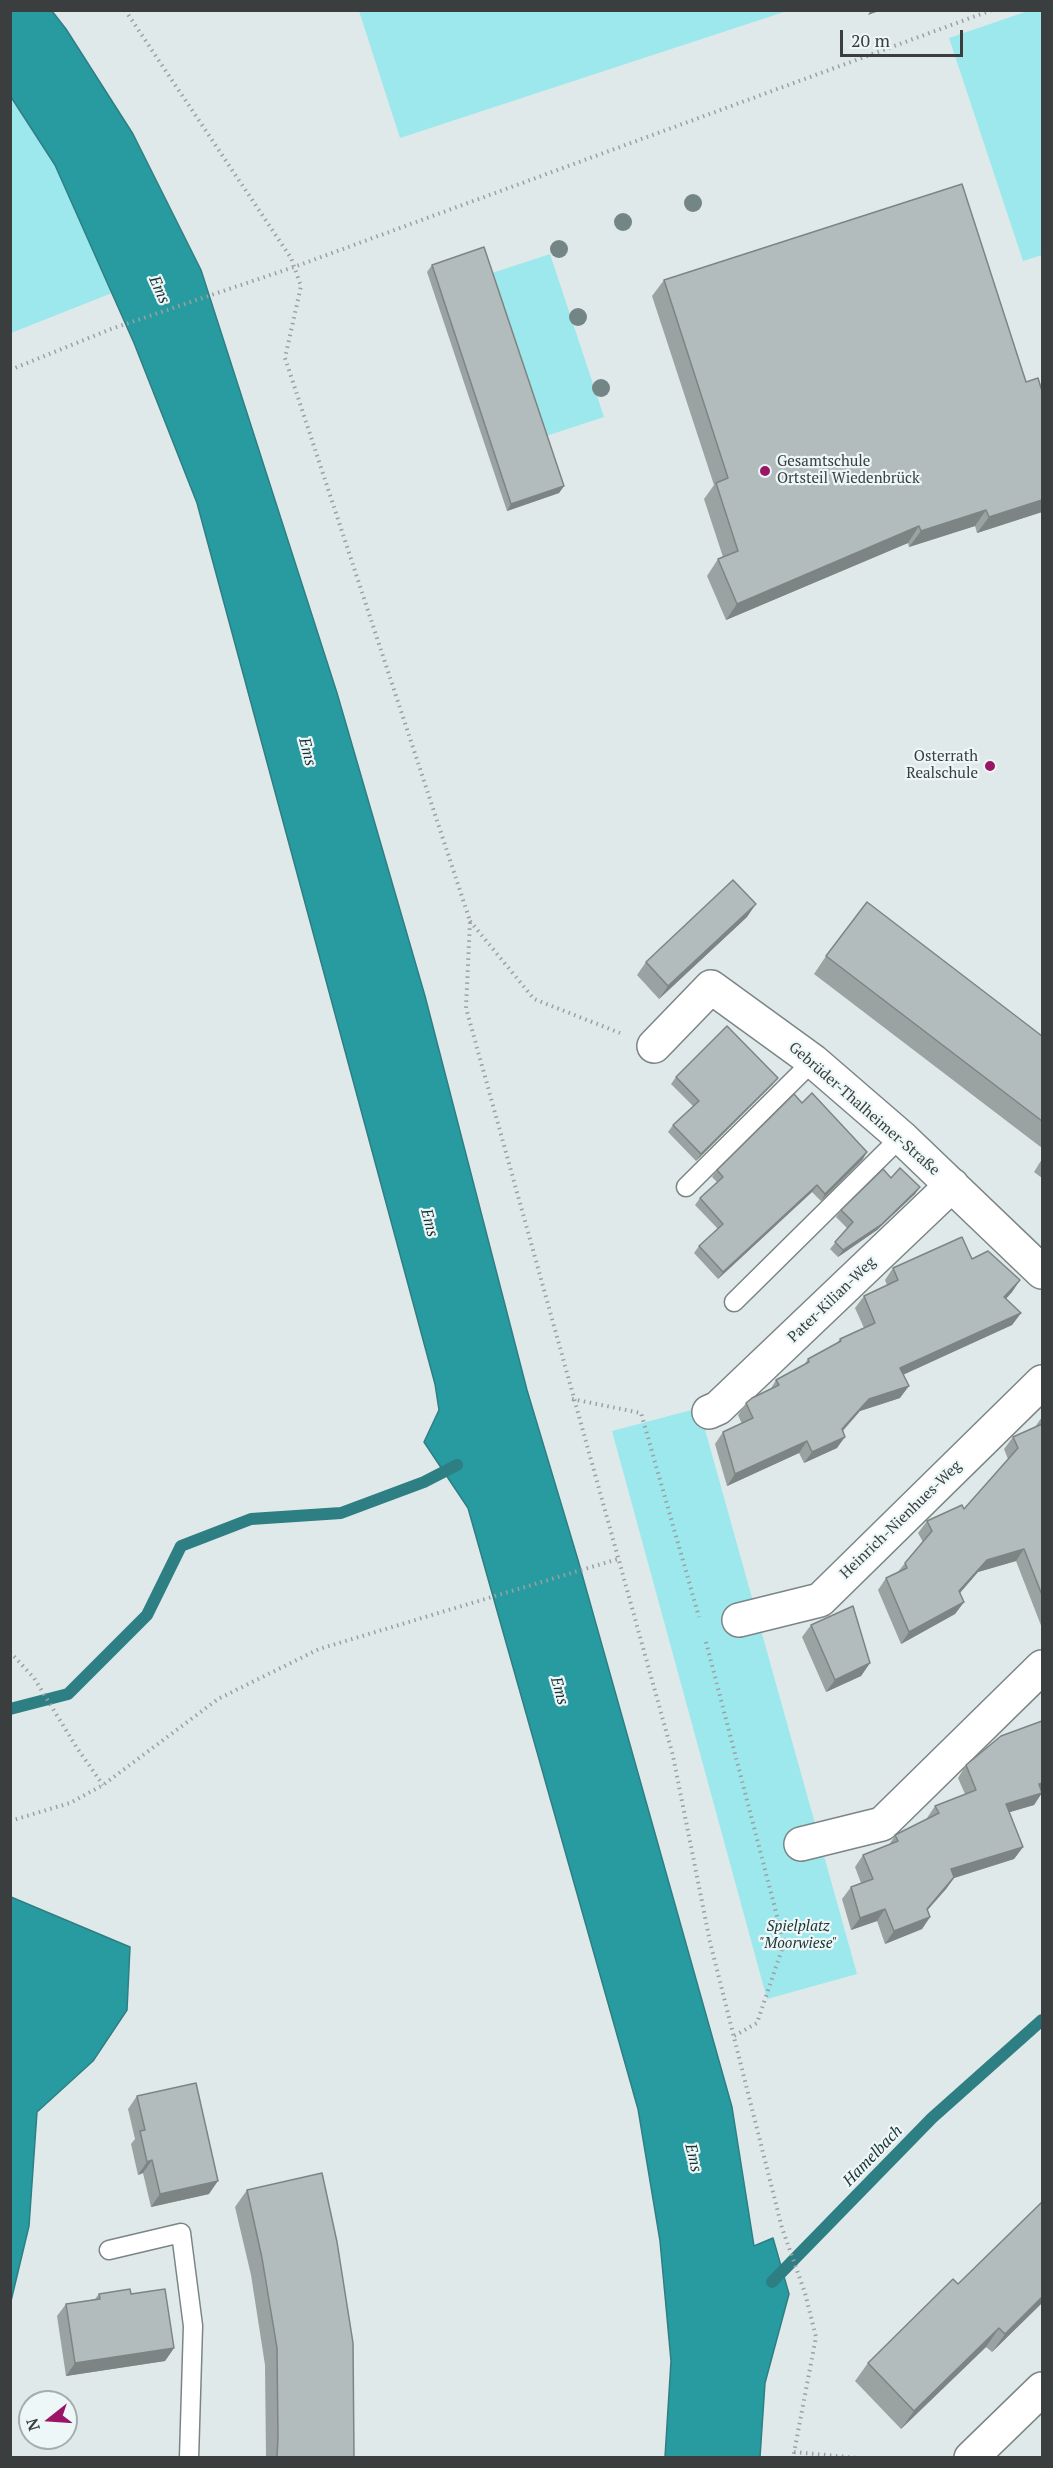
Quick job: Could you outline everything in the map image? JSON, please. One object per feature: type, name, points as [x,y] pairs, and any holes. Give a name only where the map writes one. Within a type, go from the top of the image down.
[{"type":"street","name":"Gebrüder-Thalheimer-Straße","points":[[654,1046],[711,987],[813,1061],[901,1137],[1042,1272]]},
{"type":"street","name":"Pater-Kilian-Weg","points":[[709,1413],[718,1408],[952,1185]]},
{"type":"street","name":"Heinrich-Nienhues-Weg","points":[[739,1620],[819,1600],[1042,1382]]},
{"type":"street","points":[[801,1844],[882,1824],[1042,1667]]},
{"type":"street","points":[[971,2457],[1042,2389]]},
{"type":"lane","points":[[686,1187],[813,1061]]},
{"type":"lane","points":[[734,1302],[901,1137]]},
{"type":"lane","points":[[109,2250],[181,2233],[193,2326],[189,2457]]},
{"type":"path","points":[[125,10],[291,258],[301,286],[285,358],[470,921],[466,1008],[572,1399],[673,1756],[710,1942],[782,2228],[805,2293],[816,2337],[794,2455],[857,2457]]},
{"type":"path","points":[[10,370],[111,329],[294,267],[992,10]]},
{"type":"path","points":[[470,921],[534,999],[654,1046]]},
{"type":"path","points":[[572,1399],[641,1413],[703,1628]]},
{"type":"path","points":[[10,1821],[70,1803],[103,1785],[218,1699],[319,1649],[618,1558]]},
{"type":"path","points":[[705,1640],[784,1943],[757,2023],[734,2036]]},
{"type":"path","points":[[10,1652],[34,1678],[103,1785]]},
{"type":"green space","points":[[359,10],[787,11],[400,138]]},
{"type":"green space","points":[[1028,11],[1042,11],[1042,255],[1023,261],[949,38]]},
{"type":"green space","points":[[10,97],[55,165],[112,293],[11,333]]},
{"type":"green space","points":[[550,254],[604,417],[543,437],[489,274]]},
{"type":"green space","name":"Spielplatz \"Moorwiese\"","points":[[699,1408],[857,1974],[767,1999],[612,1431]]},
{"type":"water","name":"Ems","points":[[10,11],[52,11],[66,29],[133,134],[201,270],[337,693],[425,996],[527,1390],[578,1560],[732,2107],[754,2246],[773,2238],[789,2294],[765,2383],[760,2457],[665,2457],[671,2361],[660,2241],[638,2109],[468,1508],[424,1442],[439,1410],[435,1384],[197,503],[134,343],[55,165],[11,97]]},
{"type":"water","points":[[11,1897],[130,1947],[127,2010],[93,2061],[37,2112],[29,2226],[11,2301]]},
{"type":"building","points":[[962,184],[1026,382],[1038,378],[1042,391],[1042,500],[989,517],[986,510],[921,531],[919,526],[737,604],[718,559],[738,551],[716,483],[728,478],[664,280]]},
{"type":"building","points":[[484,247],[564,486],[511,504],[432,265]]},
{"type":"building","points":[[733,880],[756,904],[668,986],[646,962]]},
{"type":"building","points":[[867,902],[1042,1036],[1042,1121],[826,956]]},
{"type":"building","points":[[727,1026],[778,1078],[701,1154],[673,1125],[699,1101],[676,1077]]},
{"type":"building","points":[[812,1093],[867,1152],[825,1194],[817,1185],[723,1272],[699,1246],[723,1224],[700,1198],[723,1177],[717,1170],[794,1094],[802,1103]]},
{"type":"building","points":[[900,1168],[920,1187],[882,1224],[843,1250],[835,1242],[853,1222],[841,1210],[883,1169],[891,1178]]},
{"type":"building","points":[[962,1237],[972,1259],[988,1251],[1020,1280],[1004,1297],[1021,1313],[900,1368],[909,1386],[869,1399],[842,1429],[845,1437],[812,1452],[807,1441],[735,1474],[723,1432],[753,1418],[746,1403],[779,1385],[776,1380],[809,1362],[808,1359],[841,1341],[840,1339],[875,1323],[864,1296],[898,1280],[893,1268]]},
{"type":"building","points":[[1042,1424],[1042,1595],[1024,1549],[987,1560],[959,1591],[964,1602],[909,1632],[886,1578],[907,1568],[905,1563],[932,1531],[927,1521],[962,1505],[964,1509],[1018,1448],[1013,1437]]},
{"type":"building","points":[[853,1606],[870,1663],[835,1680],[811,1625]]},
{"type":"building","points":[[1042,1721],[1042,1783],[1039,1784],[1042,1793],[1006,1804],[1023,1847],[951,1869],[954,1877],[927,1909],[930,1917],[894,1931],[885,1909],[860,1918],[851,1887],[873,1879],[863,1855],[898,1841],[895,1835],[939,1813],[935,1806],[976,1790],[966,1765],[1001,1736]]},
{"type":"building","points":[[196,2083],[218,2181],[160,2194],[152,2160],[147,2162],[140,2131],[145,2130],[137,2096]]},
{"type":"building","points":[[322,2173],[337,2242],[353,2343],[354,2457],[277,2457],[277,2348],[262,2258],[247,2190]]},
{"type":"building","points":[[1042,2202],[1042,2297],[1005,2334],[999,2328],[914,2411],[868,2363],[953,2279],[958,2284]]},
{"type":"building","points":[[130,2289],[131,2294],[165,2289],[174,2348],[75,2363],[66,2304],[100,2299],[99,2294]]},
{"type":"waterway","points":[[10,1709],[68,1694],[147,1615],[181,1546],[251,1519],[341,1513],[424,1482],[457,1465]]},
{"type":"waterway","name":"Hamelbach","points":[[772,2282],[932,2118],[1042,2020]]},
{"type":"place","name":"Gesamtschule Ortsteil Wiedenbrück","points":[[765,471]]},
{"type":"place","name":"Osterrath Realschule","points":[[990,766]]}]
